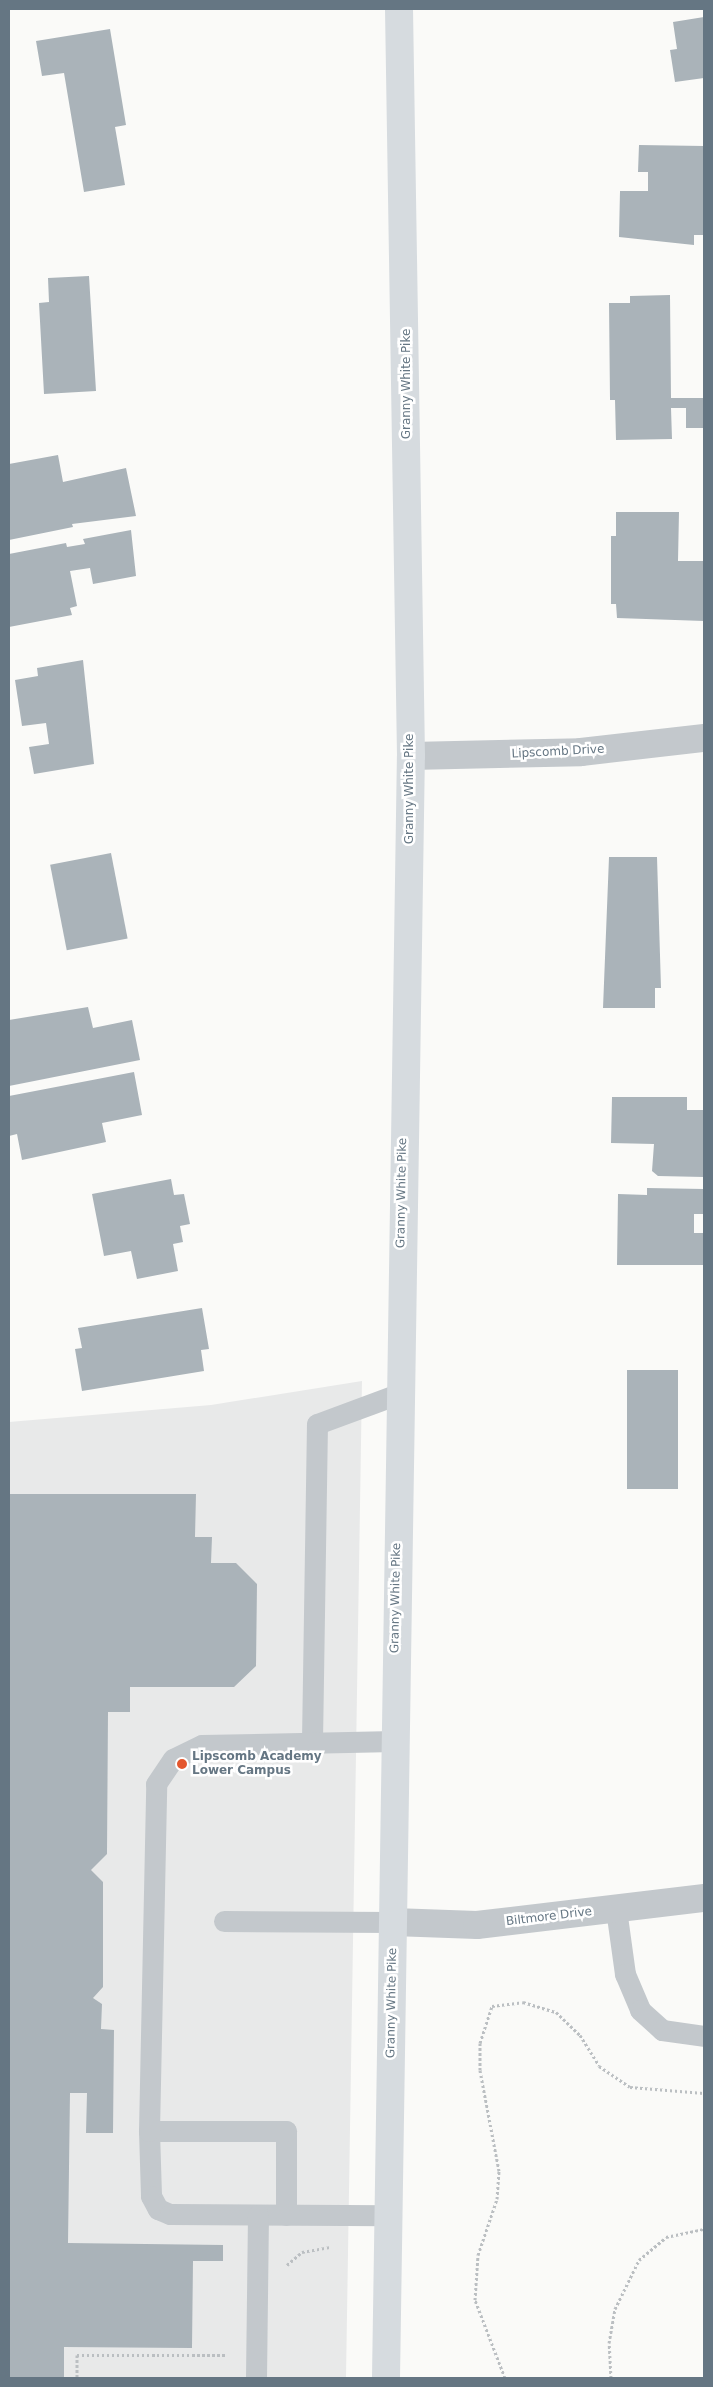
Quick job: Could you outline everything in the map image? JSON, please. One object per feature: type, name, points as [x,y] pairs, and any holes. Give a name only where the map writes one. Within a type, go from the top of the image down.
[{"type":"main road","name":"Granny White Pike","points":[[386,2378],[398,1394],[411,756],[399,9]]},
{"type":"street","name":"Lipscomb Drive","points":[[411,756],[581,752],[704,738]]},
{"type":"street","name":"Biltmore Drive","points":[[393,1922],[477,1925],[704,1898]]},
{"type":"lane","points":[[312,1741],[317,1424],[398,1394]]},
{"type":"lane","points":[[389,2215],[182,2215],[158,2209],[148,2181],[156,1784],[173,1759],[202,1745],[312,1741],[395,1741]]},
{"type":"lane","points":[[616,1909],[625,1974],[640,2010],[662,2030],[704,2036]]},
{"type":"lane","points":[[224,1921],[393,1922]]},
{"type":"lane","points":[[149,2131],[286,2131],[286,2215]]},
{"type":"lane","points":[[256,2378],[258,2215]]},
{"type":"path","points":[[505,2378],[475,2300],[478,2255],[497,2199],[499,2171],[480,2070],[480,2042],[492,2006],[523,2002],[556,2012],[580,2036],[598,2066],[630,2087],[704,2093]]},
{"type":"path","points":[[612,2378],[609,2343],[615,2309],[639,2260],[666,2238],[704,2229]]},
{"type":"path","points":[[284,2268],[302,2252],[338,2246]]},
{"type":"path","points":[[77,2377],[77,2355],[256,2355]]},
{"type":"shaded area","name":"Lipscomb Academy Lower Campus","points":[[362,1381],[346,2378],[9,2378],[9,1422],[211,1405]]},
{"type":"building","points":[[704,17],[704,78],[675,82],[670,50],[677,49],[673,22]]},
{"type":"building","points":[[110,29],[126,125],[115,127],[125,185],[84,192],[64,73],[42,76],[36,41]]},
{"type":"building","points":[[639,145],[704,146],[704,235],[694,235],[694,245],[619,237],[620,191],[648,191],[648,172],[638,172]]},
{"type":"building","points":[[89,276],[96,391],[44,394],[39,303],[49,302],[48,278]]},
{"type":"building","points":[[670,295],[671,398],[704,398],[704,428],[686,428],[686,408],[671,408],[672,439],[616,440],[615,400],[610,400],[609,303],[630,303],[630,296]]},
{"type":"building","points":[[58,455],[63,482],[126,468],[136,516],[72,524],[73,527],[9,540],[9,464]]},
{"type":"building","points":[[616,512],[679,512],[678,561],[704,561],[704,621],[617,618],[616,604],[611,604],[611,536],[616,536]]},
{"type":"building","points":[[131,530],[136,576],[93,584],[90,568],[70,571],[77,606],[70,608],[72,615],[9,627],[9,554],[66,543],[67,547],[85,544],[83,539]]},
{"type":"building","points":[[83,660],[94,764],[34,774],[29,747],[49,744],[46,723],[22,726],[15,680],[38,676],[37,668]]},
{"type":"building","points":[[111,853],[128,938],[67,950],[50,865]]},
{"type":"building","points":[[609,857],[657,857],[661,988],[655,988],[655,1008],[603,1008]]},
{"type":"building","points":[[88,1007],[93,1028],[132,1020],[140,1060],[9,1086],[9,1020]]},
{"type":"building","points":[[134,1072],[142,1115],[102,1123],[106,1142],[22,1160],[17,1134],[9,1136],[9,1096]]},
{"type":"building","points":[[612,1097],[687,1097],[687,1110],[704,1110],[704,1177],[658,1176],[652,1171],[654,1144],[611,1143]]},
{"type":"building","points":[[171,1179],[174,1195],[184,1194],[190,1224],[180,1226],[183,1242],[173,1244],[178,1271],[137,1279],[131,1251],[104,1256],[92,1194]]},
{"type":"building","points":[[647,1188],[704,1189],[704,1214],[694,1214],[694,1233],[704,1233],[704,1265],[617,1265],[618,1194],[647,1195]]},
{"type":"building","points":[[202,1308],[209,1349],[201,1350],[204,1371],[82,1391],[75,1349],[82,1348],[78,1328]]},
{"type":"building","points":[[627,1370],[678,1370],[678,1489],[627,1489]]},
{"type":"building","points":[[9,1494],[196,1494],[195,1537],[212,1537],[211,1563],[236,1563],[257,1584],[256,1666],[234,1687],[130,1687],[130,1712],[108,1712],[107,1854],[91,1870],[103,1882],[103,1987],[93,1998],[102,2004],[101,2029],[114,2030],[113,2133],[86,2133],[87,2093],[70,2093],[68,2243],[223,2245],[223,2261],[193,2261],[192,2348],[64,2347],[64,2378],[9,2378]]},
{"type":"place","name":"Lipscomb Academy Lower Campus","points":[[182,1764]]}]
